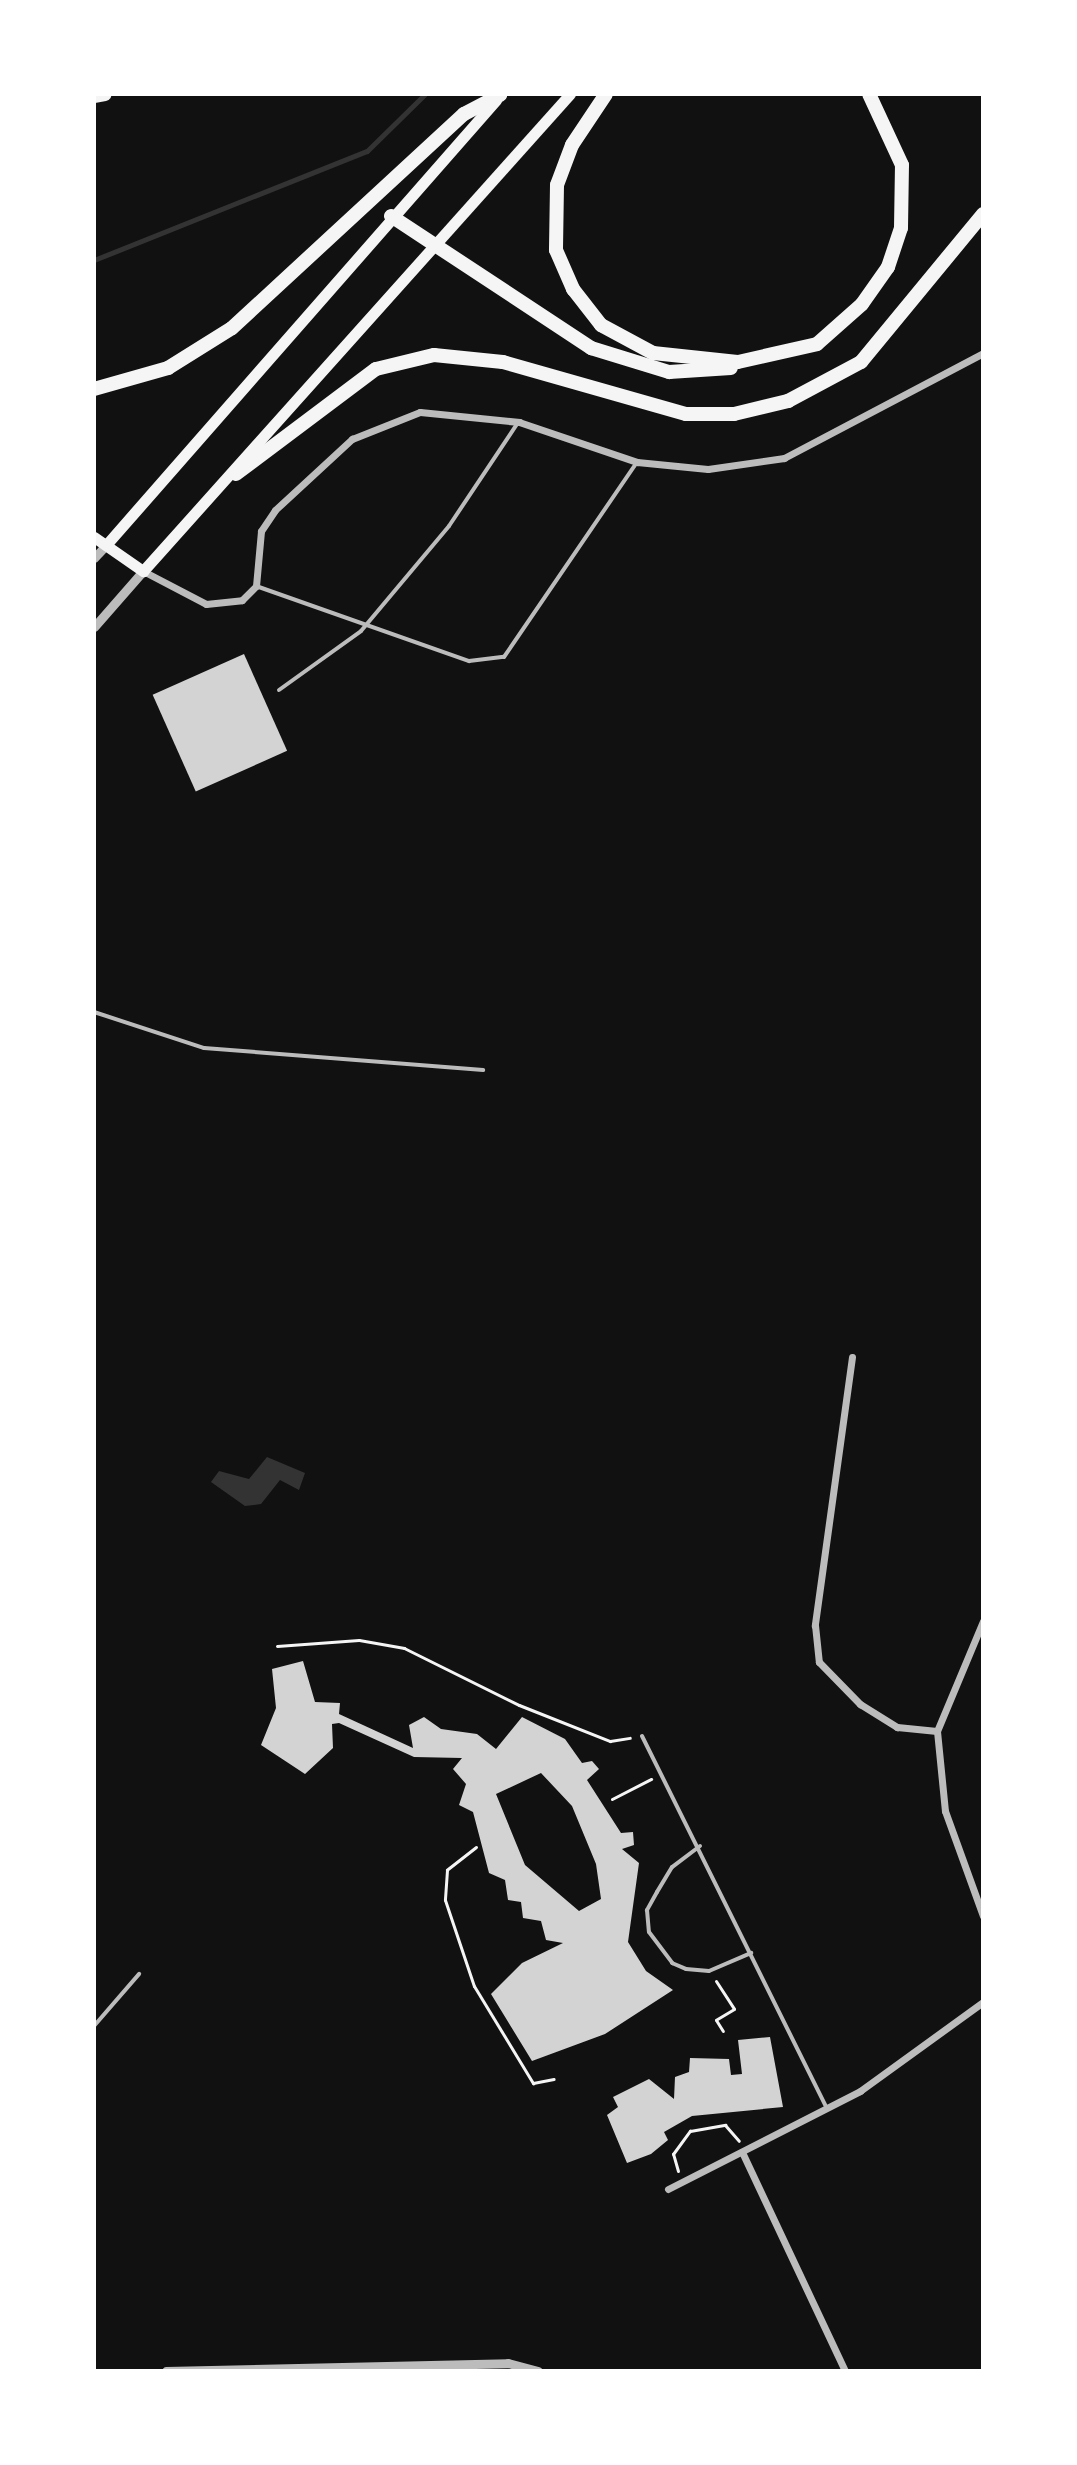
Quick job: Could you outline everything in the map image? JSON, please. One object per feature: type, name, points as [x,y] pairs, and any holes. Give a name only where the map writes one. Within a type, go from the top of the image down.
[{"type":"highway","points":[[94,96],[105,94]]},
{"type":"highway","points":[[94,389],[168,368],[232,328],[464,114],[500,94]]},
{"type":"highway","points":[[606,94],[572,145],[557,185],[556,250],[573,289],[601,325],[653,353],[767,361]]},
{"type":"highway","points":[[391,216],[591,348],[634,365],[704,373],[767,361],[817,344],[862,304],[888,267],[901,228],[902,165],[869,94]]},
{"type":"highway","points":[[236,474],[376,369],[434,355],[503,362],[686,414],[734,414],[788,401],[861,362],[983,214]]},
{"type":"main road","points":[[106,545],[500,94]]},
{"type":"main road","points":[[94,537],[143,571],[236,474],[570,94]]},
{"type":"street","points":[[94,627],[143,571],[206,604],[242,600],[256,586],[261,531],[352,439],[420,412],[519,422],[637,462],[708,469],[784,458],[983,353]]},
{"type":"street","points":[[94,558],[106,545]]},
{"type":"street","points":[[852,1357],[815,1625],[819,1662],[860,1704],[897,1727],[937,1731]]},
{"type":"street","points":[[983,1621],[937,1731],[945,1811],[983,1916]]},
{"type":"street","points":[[668,2189],[827,2108],[983,2002]]},
{"type":"street","points":[[742,2152],[845,2371]]},
{"type":"street","points":[[166,2371],[508,2363],[538,2371]]},
{"type":"lane","points":[[279,690],[370,621],[449,526],[519,422]]},
{"type":"lane","points":[[256,586],[370,621],[469,661],[504,657],[637,462]]},
{"type":"lane","points":[[94,1012],[204,1048],[483,1070]]},
{"type":"lane","points":[[642,1736],[700,1846],[827,2108]]},
{"type":"lane","points":[[700,1846],[672,1867],[647,1910],[649,1932],[672,1963],[709,1971],[752,1952]]},
{"type":"lane","points":[[94,2026],[139,1974]]},
{"type":"path","points":[[277,1646],[359,1640],[404,1648],[610,1741],[642,1736]]},
{"type":"path","points":[[612,1799],[663,1773]]},
{"type":"path","points":[[476,1847],[447,1870],[445,1900],[474,1986],[533,2083],[554,2079]]},
{"type":"path","points":[[709,1971],[734,2009],[716,2020],[723,2031]]},
{"type":"path","points":[[683,2182],[673,2154],[690,2131],[725,2125],[742,2152]]},
{"type":"shaded area","points":[[267,1457],[305,1473],[299,1490],[280,1480],[261,1504],[245,1506],[211,1482],[219,1471],[249,1479]]},
{"type":"building","points":[[244,654],[287,751],[196,792],[153,695]]},
{"type":"building","points":[[303,1661],[315,1702],[340,1703],[339,1714],[413,1748],[409,1725],[424,1717],[441,1729],[477,1734],[496,1749],[522,1717],[565,1739],[582,1763],[592,1761],[599,1769],[587,1780],[621,1833],[633,1832],[634,1845],[622,1849],[639,1863],[628,1942],[646,1971],[673,1990],[605,2034],[532,2061],[491,1994],[522,1963],[563,1943],[546,1940],[541,1921],[523,1918],[521,1902],[508,1900],[505,1880],[489,1873],[473,1812],[459,1805],[466,1784],[453,1769],[462,1758],[414,1757],[339,1723],[332,1724],[333,1748],[305,1774],[261,1745],[276,1708],[272,1669]],"holes":[[[541,1773],[572,1806],[596,1864],[601,1899],[579,1911],[525,1865],[496,1794]]]},
{"type":"building","points":[[770,2037],[783,2107],[692,2116],[664,2132],[668,2140],[651,2154],[627,2163],[607,2115],[618,2107],[613,2097],[649,2079],[674,2099],[675,2077],[689,2072],[690,2058],[729,2059],[731,2075],[742,2074],[738,2040]]},
{"type":"waterway","points":[[94,260],[367,151],[425,94]]}]
